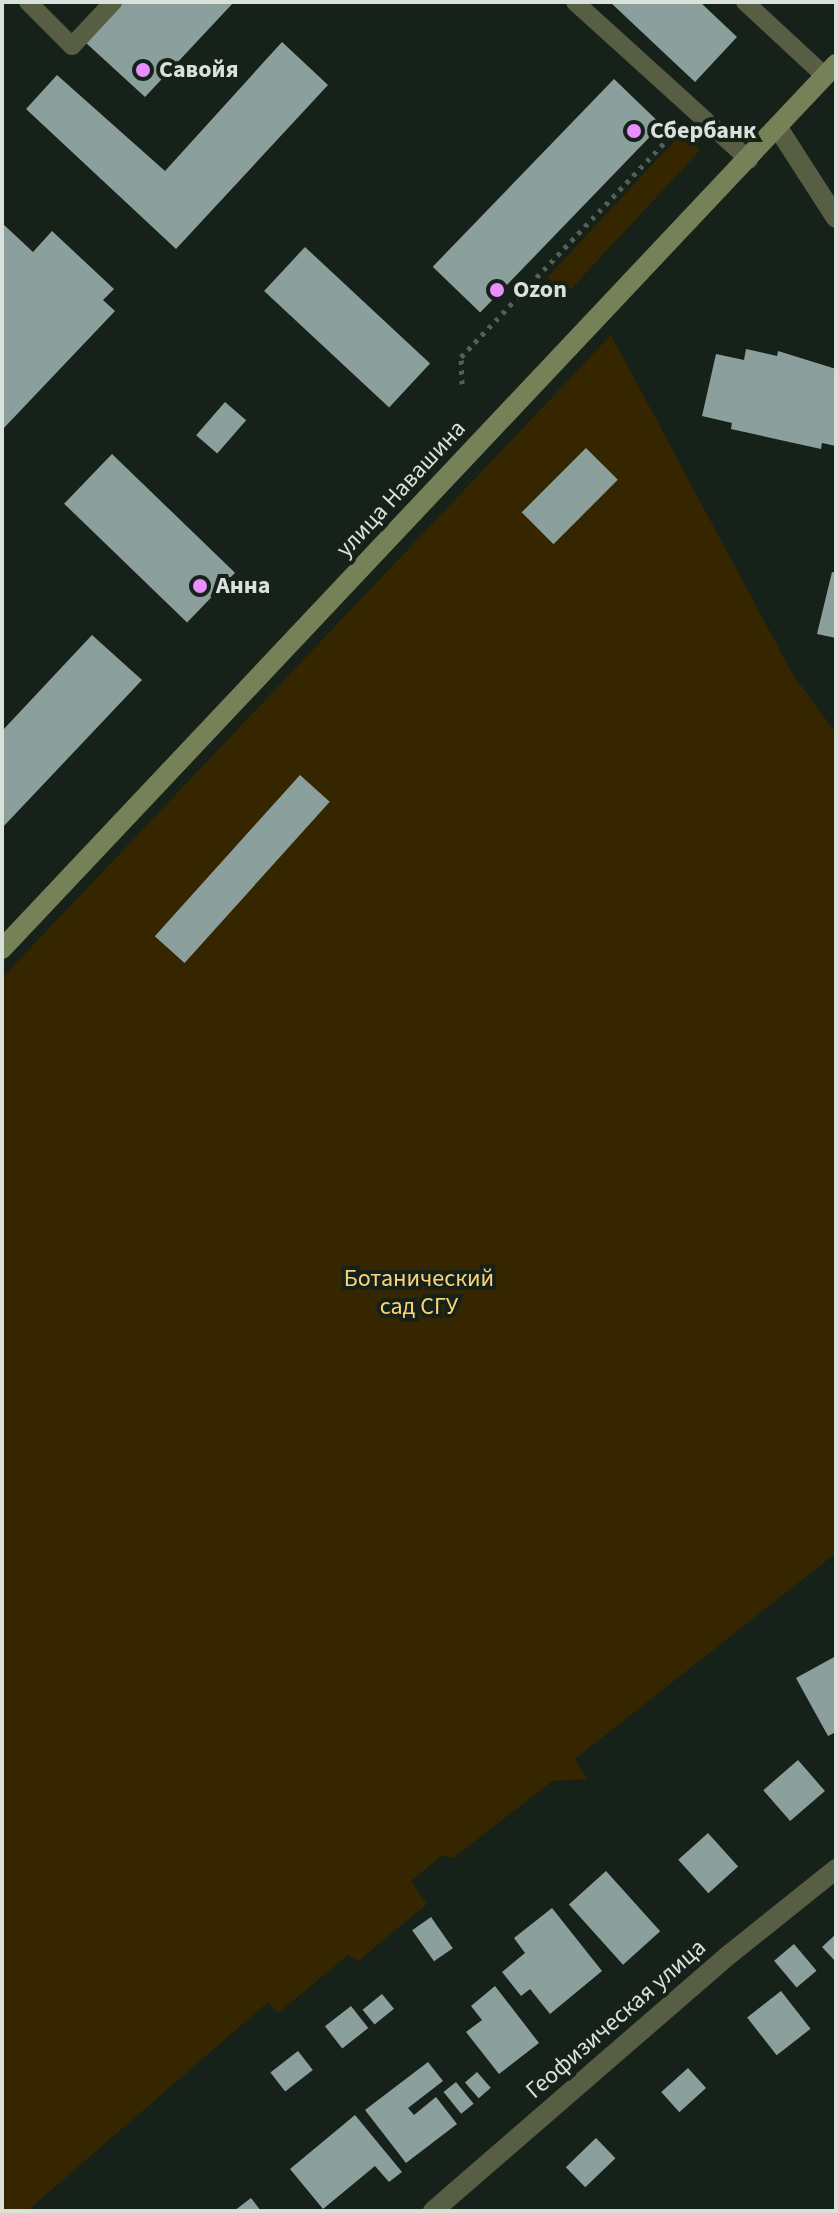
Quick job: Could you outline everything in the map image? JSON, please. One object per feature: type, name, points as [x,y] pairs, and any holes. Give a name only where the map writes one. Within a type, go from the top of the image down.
[{"type":"main road","name":"улица Навашина","points":[[2,949],[749,160],[830,70]]},
{"type":"street","points":[[778,128],[836,218]]},
{"type":"street","name":"Геофизическая улица","points":[[433,2211],[730,1954],[836,1869]]},
{"type":"lane","points":[[28,2],[72,46],[113,2]]},
{"type":"lane","points":[[575,2],[749,160]]},
{"type":"lane","points":[[745,2],[830,70]]},
{"type":"path","points":[[462,384],[461,357],[683,123],[690,129]]},
{"type":"green space","points":[[682,133],[700,150],[566,294],[548,277]]},
{"type":"green space","name":"Ботанический сад СГУ","points":[[611,335],[793,675],[836,733],[836,1553],[575,1759],[587,1779],[552,1781],[453,1858],[442,1855],[411,1881],[427,1904],[358,1961],[348,1955],[278,2013],[268,2002],[27,2211],[2,2211],[2,978]]},
{"type":"building","name":"Савойя","points":[[124,2],[234,2],[145,97],[85,42]]},
{"type":"building","points":[[610,2],[700,2],[737,37],[695,82]]},
{"type":"building","points":[[282,42],[328,85],[176,249],[26,109],[57,75],[165,171]]},
{"type":"building","points":[[614,79],[661,125],[480,313],[433,267]]},
{"type":"building","points":[[2,223],[33,252],[52,231],[114,289],[103,300],[115,311],[2,430]]},
{"type":"building","points":[[305,247],[430,364],[389,408],[264,291]]},
{"type":"building","points":[[746,349],[777,356],[778,351],[836,369],[836,446],[822,443],[821,449],[731,429],[732,423],[702,416],[716,354],[744,360]]},
{"type":"building","points":[[225,402],[246,420],[217,454],[196,435]]},
{"type":"building","points":[[586,448],[618,480],[553,544],[522,512]]},
{"type":"building","points":[[112,454],[235,573],[187,622],[64,504]]},
{"type":"building","points":[[832,572],[836,573],[836,638],[817,634]]},
{"type":"building","points":[[92,635],[142,680],[2,828],[2,731]]},
{"type":"building","points":[[300,775],[330,802],[185,963],[155,936]]},
{"type":"building","points":[[836,1656],[836,1732],[828,1736],[796,1678]]},
{"type":"building","points":[[798,1760],[825,1791],[790,1821],[763,1790]]},
{"type":"building","points":[[708,1833],[738,1866],[708,1893],[678,1860]]},
{"type":"building","points":[[606,1871],[660,1931],[623,1965],[569,1904]]},
{"type":"building","points":[[552,1908],[602,1971],[550,2014],[530,1989],[521,1996],[502,1972],[525,1953],[514,1938]]},
{"type":"building","points":[[431,1917],[453,1948],[434,1961],[412,1930]]},
{"type":"building","points":[[836,1934],[836,1962],[822,1947]]},
{"type":"building","points":[[794,1944],[816,1971],[797,1988],[774,1961]]},
{"type":"building","points":[[495,1986],[539,2043],[499,2074],[466,2032],[482,2020],[471,2006]]},
{"type":"building","points":[[781,1991],[811,2029],[777,2055],[747,2017]]},
{"type":"building","points":[[382,1994],[394,2009],[375,2024],[363,2010]]},
{"type":"building","points":[[351,2006],[368,2028],[342,2048],[325,2026]]},
{"type":"building","points":[[298,2051],[313,2070],[285,2091],[270,2073]]},
{"type":"building","points":[[428,2062],[443,2081],[408,2108],[414,2115],[436,2097],[457,2124],[406,2163],[365,2110]]},
{"type":"building","points":[[688,2068],[706,2088],[679,2112],[661,2092]]},
{"type":"building","points":[[477,2072],[491,2088],[479,2098],[465,2082]]},
{"type":"building","points":[[456,2082],[474,2104],[461,2114],[444,2092]]},
{"type":"building","points":[[355,2115],[402,2172],[389,2182],[375,2166],[323,2209],[290,2169]]},
{"type":"building","points":[[596,2138],[615,2158],[585,2187],[566,2167]]},
{"type":"building","points":[[251,2198],[261,2211],[234,2211]]},
{"type":"place","name":"Савойя","points":[[143,70]]},
{"type":"place","name":"Сбербанк","points":[[634,131]]},
{"type":"place","name":"Ozon","points":[[497,290]]},
{"type":"place","name":"Анна","points":[[200,586]]}]
